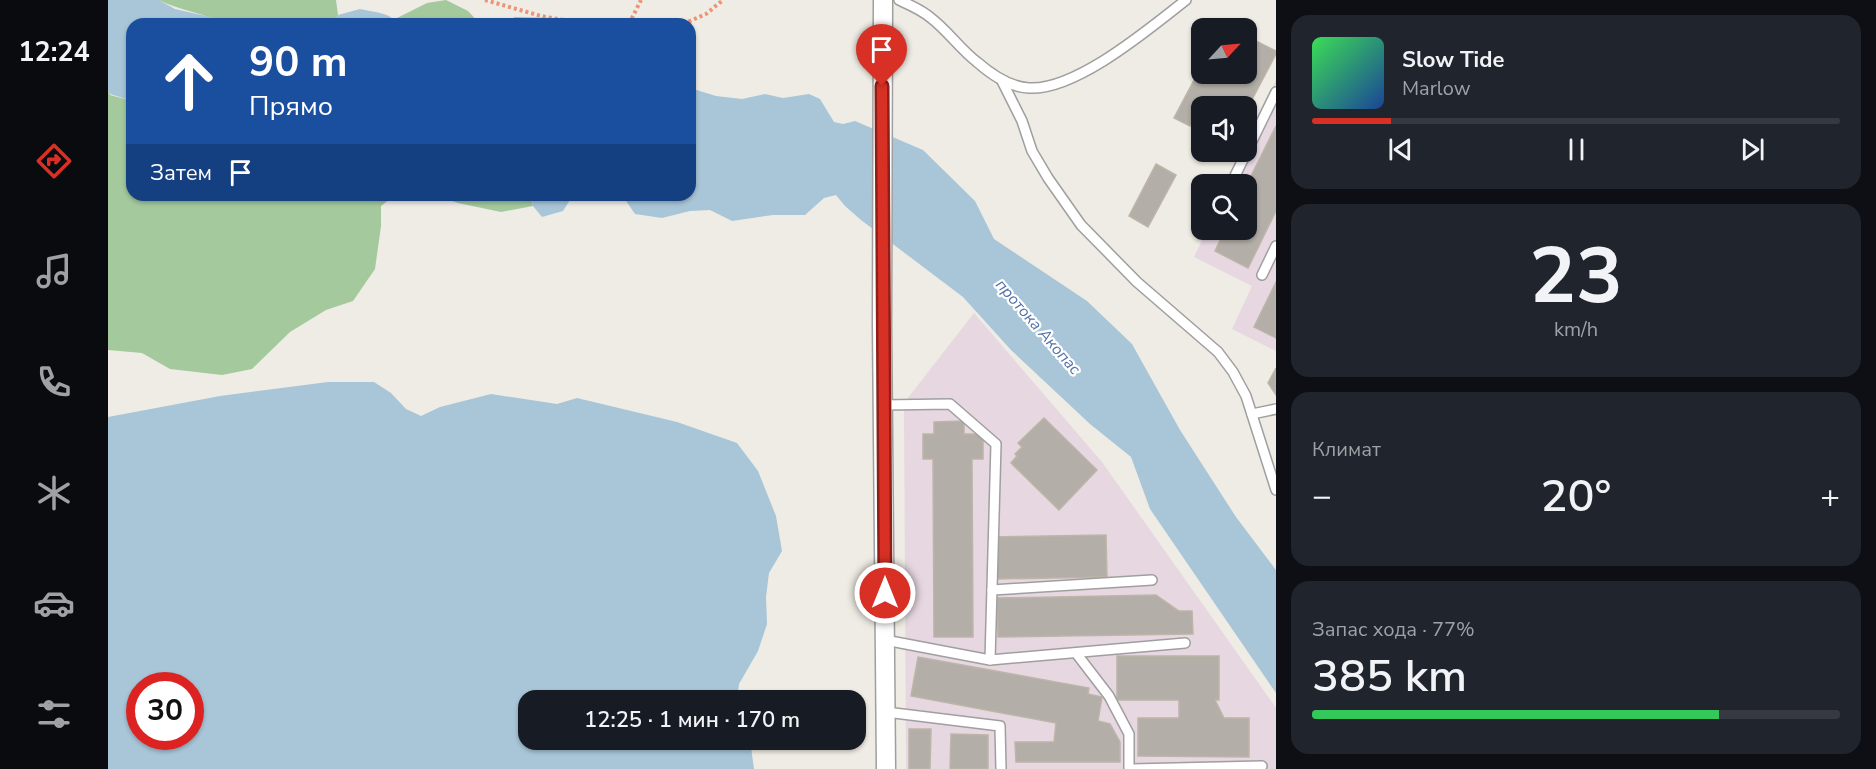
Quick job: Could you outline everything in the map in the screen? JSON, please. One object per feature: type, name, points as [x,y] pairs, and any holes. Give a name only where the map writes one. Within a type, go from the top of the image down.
[{"type":"street","points":[[883,0],[882,325],[886,769]]},
{"type":"lane","points":[[899,0],[930,17],[976,62],[1002,81],[1028,88],[1048,86],[1072,78],[1110,56],[1186,0]]},
{"type":"lane","points":[[1002,81],[1022,121],[1032,151],[1048,178],[1082,225],[1137,282],[1218,352],[1237,380],[1246,396],[1276,490]]},
{"type":"lane","points":[[1236,174],[1276,92]]},
{"type":"lane","points":[[1262,275],[1276,246]]},
{"type":"lane","points":[[883,405],[950,404],[996,444],[990,660]]},
{"type":"lane","points":[[1252,414],[1276,409]]},
{"type":"lane","points":[[992,590],[1152,580]]},
{"type":"lane","points":[[885,640],[990,660],[1185,643]]},
{"type":"lane","points":[[1076,653],[1109,696],[1129,735],[1130,769],[1262,766]]},
{"type":"lane","points":[[886,712],[1000,726],[1001,769]]},
{"type":"path","points":[[485,0],[552,18]]},
{"type":"path","points":[[632,18],[641,0]]},
{"type":"path","points":[[696,18],[706,14],[723,0]]},
{"type":"shaded area","points":[[1276,80],[1276,351],[1232,329],[1252,286],[1194,257],[1202,240],[1257,240],[1257,174],[1233,174],[1238,162],[1257,162],[1257,121]]},
{"type":"shaded area","points":[[974,313],[1102,462],[1276,708],[1276,769],[906,769],[904,403]]},
{"type":"green space","points":[[159,0],[336,0],[338,15],[336,18],[212,18]]},
{"type":"green space","points":[[446,0],[468,11],[474,18],[397,18],[427,3]]},
{"type":"green space","points":[[108,91],[110,95],[126,99],[126,201],[387,201],[381,206],[381,226],[375,269],[353,301],[326,310],[290,332],[252,369],[222,375],[170,369],[142,353],[108,350]]},
{"type":"green space","points":[[452,201],[532,201],[533,206],[501,212]]},
{"type":"water","points":[[108,0],[159,0],[175,9],[215,18],[126,18],[126,99],[110,94],[108,91]]},
{"type":"water","points":[[360,9],[392,18],[336,18],[338,15]]},
{"type":"water","name":"протока Акопас","points":[[696,90],[716,96],[742,99],[765,94],[783,98],[809,94],[820,99],[834,122],[843,124],[855,121],[923,150],[975,201],[994,239],[1087,301],[1132,344],[1180,430],[1236,517],[1276,570],[1276,693],[1150,509],[1131,457],[1090,424],[1011,350],[963,297],[861,220],[836,195],[824,198],[805,215],[773,215],[732,221],[710,210],[690,211],[662,218],[635,214],[626,201],[696,201]]},
{"type":"water","points":[[532,201],[569,201],[563,211],[542,217]]},
{"type":"water","points":[[328,382],[374,382],[391,393],[406,409],[421,416],[440,407],[491,394],[557,404],[577,398],[677,422],[737,443],[758,471],[776,516],[782,551],[769,573],[766,597],[767,624],[758,651],[739,684],[738,690],[518,690],[518,750],[751,750],[754,769],[108,769],[108,417],[220,396]]},
{"type":"building","points":[[1257,42],[1276,51],[1254,96],[1191,96],[1190,126],[1174,118],[1192,84],[1257,84]]},
{"type":"building","points":[[1276,126],[1276,211],[1248,268],[1215,251],[1220,240],[1257,240],[1257,174],[1252,174]]},
{"type":"building","points":[[1156,164],[1176,175],[1148,227],[1129,216]]},
{"type":"building","points":[[1276,282],[1276,338],[1254,327]]},
{"type":"building","points":[[1276,368],[1276,395],[1268,383]]},
{"type":"building","points":[[1044,418],[1097,470],[1059,510],[1011,463],[1017,456],[1015,454],[1022,447],[1018,443]]},
{"type":"building","points":[[964,421],[964,434],[983,434],[983,459],[972,459],[973,637],[934,637],[933,459],[923,459],[923,434],[934,434],[934,422]]},
{"type":"building","points":[[1106,535],[1107,577],[995,579],[994,537]]},
{"type":"building","points":[[1156,595],[1179,611],[1192,611],[1193,634],[998,637],[997,598]]},
{"type":"building","points":[[1117,656],[1219,656],[1219,700],[1215,700],[1224,718],[1249,718],[1249,757],[1138,756],[1138,718],[1179,718],[1179,700],[1117,700]]},
{"type":"building","points":[[918,657],[1089,688],[1088,694],[1102,697],[1098,721],[1110,724],[1120,742],[1120,762],[1016,762],[1015,742],[1054,742],[1056,723],[911,696]]},
{"type":"building","points":[[909,729],[931,729],[930,769],[909,769]]},
{"type":"building","points":[[951,734],[988,735],[988,769],[950,769]]},
{"type":"route","points":[[882,86],[885,593]]}]
